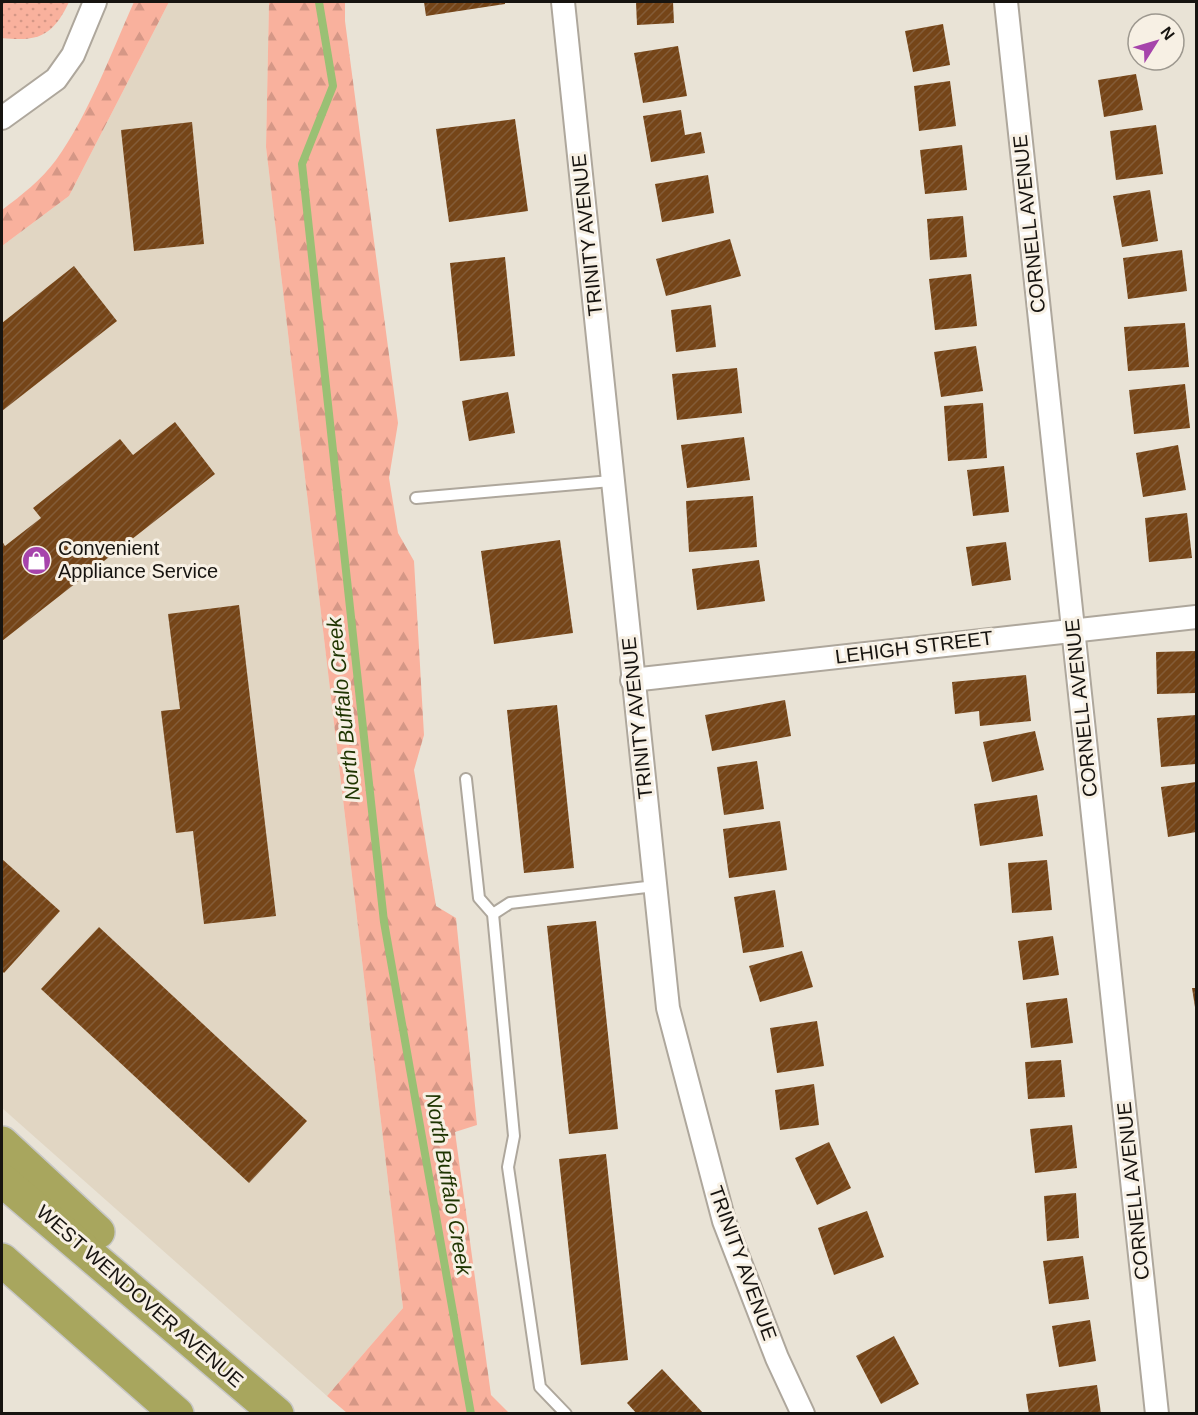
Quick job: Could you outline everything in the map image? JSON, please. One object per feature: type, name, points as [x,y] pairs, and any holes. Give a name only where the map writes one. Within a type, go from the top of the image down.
[{"type":"highway","points":[[2,1143],[101,1234],[178,1328]]},
{"type":"highway","name":"WEST WENDOVER AVENUE","points":[[2,1180],[277,1413]]},
{"type":"highway","points":[[4,1263],[177,1413]]},
{"type":"street","points":[[2,118],[56,79],[73,55],[95,2]]},
{"type":"street","name":"TRINITY AVENUE","points":[[563,2],[668,1008],[724,1221],[777,1358],[803,1413]]},
{"type":"street","name":"CORNELL AVENUE","points":[[1006,2],[1157,1413]]},
{"type":"street","name":"LEHIGH STREET","points":[[632,680],[1197,616]]},
{"type":"lane","points":[[416,498],[612,481]]},
{"type":"lane","points":[[466,778],[479,898],[493,914],[514,1136],[508,1167],[540,1387],[566,1413]]},
{"type":"lane","points":[[493,914],[510,903],[655,886]]},
{"type":"shaded area","points":[[169,2],[269,2],[266,147],[403,1308],[327,1396],[2,1108],[2,246],[69,196]]},
{"type":"green space","points":[[2,2],[69,2],[57,23],[43,34],[15,39],[2,38]]},
{"type":"green space","points":[[134,2],[169,2],[69,196],[2,246],[2,210],[44,174],[68,143],[99,83]]},
{"type":"green space","points":[[269,2],[345,2],[345,21],[398,423],[389,478],[398,533],[414,561],[424,735],[414,770],[436,906],[456,918],[477,1125],[455,1132],[491,1395],[509,1413],[347,1413],[327,1396],[403,1308],[266,147]]},
{"type":"building","points":[[424,2],[505,2],[505,4],[426,16]]},
{"type":"building","points":[[636,2],[673,2],[674,23],[637,25]]},
{"type":"building","points":[[943,24],[950,65],[913,72],[905,31]]},
{"type":"building","points":[[678,46],[687,96],[643,103],[634,53]]},
{"type":"building","points":[[1136,74],[1143,110],[1104,117],[1098,80]]},
{"type":"building","points":[[950,81],[956,126],[919,131],[914,86]]},
{"type":"building","points":[[681,110],[685,135],[701,132],[705,153],[651,162],[643,116]]},
{"type":"building","points":[[515,119],[528,211],[449,222],[436,129]]},
{"type":"building","points":[[192,122],[204,244],[134,251],[121,130]]},
{"type":"building","points":[[1156,125],[1163,174],[1116,180],[1110,131]]},
{"type":"building","points":[[962,145],[967,190],[925,194],[920,150]]},
{"type":"building","points":[[708,175],[714,213],[662,222],[655,184]]},
{"type":"building","points":[[1150,190],[1158,241],[1122,247],[1113,196]]},
{"type":"building","points":[[963,216],[967,257],[930,260],[927,219]]},
{"type":"building","points":[[730,239],[741,276],[666,296],[656,259]]},
{"type":"building","points":[[1182,250],[1187,291],[1128,299],[1123,258]]},
{"type":"building","points":[[505,257],[515,356],[460,361],[450,263]]},
{"type":"building","points":[[74,266],[117,321],[2,411],[2,323]]},
{"type":"building","points":[[971,274],[977,326],[935,330],[929,279]]},
{"type":"building","points":[[711,305],[716,347],[676,352],[671,310]]},
{"type":"building","points":[[1185,323],[1189,367],[1128,371],[1124,327]]},
{"type":"building","points":[[976,346],[983,391],[941,397],[934,352]]},
{"type":"building","points":[[737,368],[742,413],[677,420],[672,374]]},
{"type":"building","points":[[1185,384],[1190,428],[1134,434],[1129,390]]},
{"type":"building","points":[[508,392],[515,433],[469,441],[462,401]]},
{"type":"building","points":[[983,403],[987,458],[948,461],[944,406]]},
{"type":"building","points":[[175,422],[215,474],[2,641],[2,541],[5,546],[41,518],[33,508],[120,439],[133,455]]},
{"type":"building","points":[[744,437],[750,480],[687,488],[681,445]]},
{"type":"building","points":[[1178,445],[1186,490],[1143,497],[1136,453]]},
{"type":"building","points":[[1004,466],[1009,512],[973,516],[967,470]]},
{"type":"building","points":[[753,496],[757,547],[689,552],[686,501]]},
{"type":"building","points":[[1187,513],[1192,558],[1149,562],[1145,518]]},
{"type":"building","points":[[560,540],[573,633],[494,644],[481,551]]},
{"type":"building","points":[[1006,542],[1011,580],[972,586],[966,547]]},
{"type":"building","points":[[759,560],[765,601],[697,610],[692,569]]},
{"type":"building","points":[[239,605],[276,916],[204,924],[193,831],[176,833],[161,711],[180,709],[168,614]]},
{"type":"building","points":[[1196,651],[1196,693],[1157,694],[1156,652]]},
{"type":"building","points":[[1026,675],[1031,721],[980,726],[979,711],[955,714],[952,682]]},
{"type":"building","points":[[785,700],[791,736],[712,751],[705,715]]},
{"type":"building","points":[[557,705],[574,868],[524,873],[507,710]]},
{"type":"building","points":[[1196,715],[1196,764],[1161,767],[1157,718]]},
{"type":"building","points":[[1035,731],[1044,770],[992,782],[983,742]]},
{"type":"building","points":[[757,761],[764,809],[724,815],[717,767]]},
{"type":"building","points":[[1196,782],[1196,832],[1168,837],[1161,787]]},
{"type":"building","points":[[1037,795],[1043,836],[980,846],[974,804]]},
{"type":"building","points":[[780,821],[787,870],[729,878],[723,829]]},
{"type":"building","points":[[2,859],[60,911],[4,973],[2,971]]},
{"type":"building","points":[[1047,860],[1052,910],[1012,913],[1008,863]]},
{"type":"building","points":[[775,890],[784,947],[743,953],[734,897]]},
{"type":"building","points":[[596,921],[618,1129],[569,1134],[547,926]]},
{"type":"building","points":[[99,927],[307,1121],[249,1183],[41,989]]},
{"type":"building","points":[[1053,936],[1059,975],[1023,980],[1018,941]]},
{"type":"building","points":[[802,951],[813,987],[760,1002],[749,966]]},
{"type":"building","points":[[1192,988],[1196,988],[1196,1007],[1195,1007]]},
{"type":"building","points":[[1067,998],[1073,1043],[1031,1048],[1026,1003]]},
{"type":"building","points":[[817,1021],[824,1066],[777,1073],[770,1028]]},
{"type":"building","points":[[1061,1060],[1065,1097],[1028,1099],[1025,1062]]},
{"type":"building","points":[[814,1084],[819,1125],[780,1130],[775,1090]]},
{"type":"building","points":[[1072,1125],[1077,1168],[1035,1173],[1030,1129]]},
{"type":"building","points":[[829,1142],[851,1188],[817,1205],[795,1158]]},
{"type":"building","points":[[606,1154],[628,1360],[581,1365],[559,1159]]},
{"type":"building","points":[[1076,1193],[1079,1238],[1047,1241],[1044,1196]]},
{"type":"building","points":[[867,1211],[884,1257],[834,1275],[818,1228]]},
{"type":"building","points":[[1083,1256],[1089,1299],[1049,1304],[1043,1261]]},
{"type":"building","points":[[1090,1320],[1096,1361],[1059,1367],[1052,1326]]},
{"type":"building","points":[[894,1336],[919,1384],[881,1404],[856,1356]]},
{"type":"building","points":[[662,1369],[704,1414],[637,1414],[627,1403]]},
{"type":"building","points":[[1097,1385],[1101,1414],[1029,1414],[1026,1394]]},
{"type":"waterway","name":"North Buffalo Creek","points":[[319,2],[333,86],[302,164],[384,922],[471,1414]]},
{"type":"place","name":"Convenient Appliance Service","points":[[37,560]]}]
